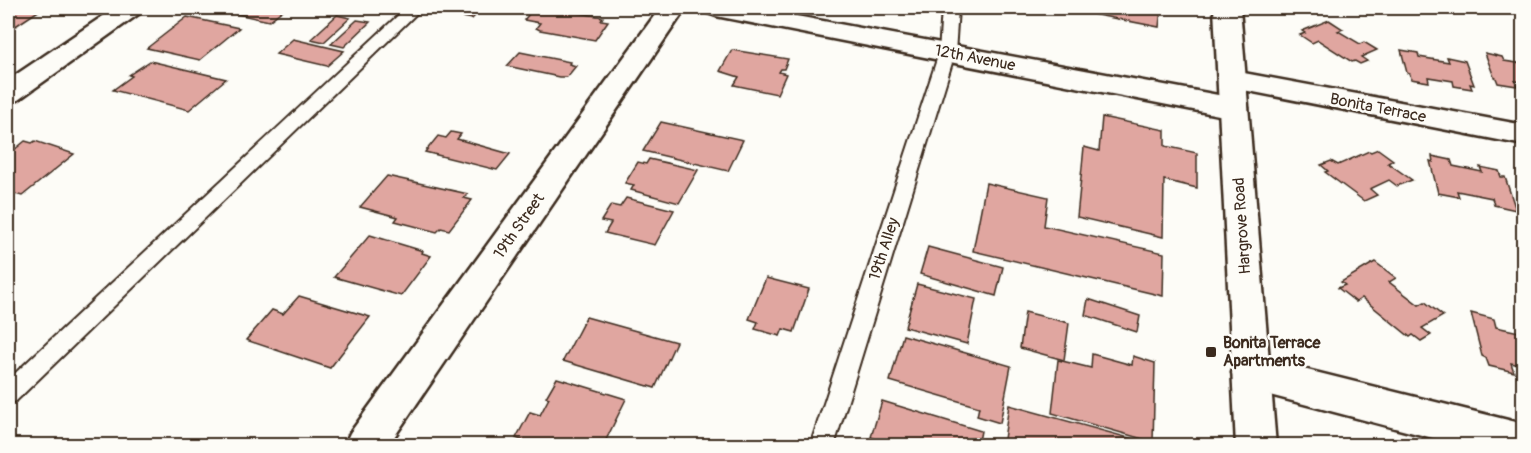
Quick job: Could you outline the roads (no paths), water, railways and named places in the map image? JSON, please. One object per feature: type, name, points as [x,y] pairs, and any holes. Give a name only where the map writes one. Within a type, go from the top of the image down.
[{"type":"street","points":[[8,93],[130,8]]},
{"type":"street","name":"19th Street","points":[[364,446],[673,8]]},
{"type":"street","name":"12th Avenue","points":[[716,8],[947,52],[1234,94]]},
{"type":"street","name":"Hargrove Road","points":[[1227,8],[1256,446]]},
{"type":"street","name":"Bonita Terrace","points":[[1234,94],[1524,135]]},
{"type":"street","points":[[1251,373],[1524,443]]},
{"type":"lane","points":[[8,394],[414,8]]},
{"type":"lane","name":"19th Alley","points":[[822,446],[947,52],[950,8]]},
{"type":"place","name":"Bonita Terrace Apartments","points":[[1211,352]]}]
